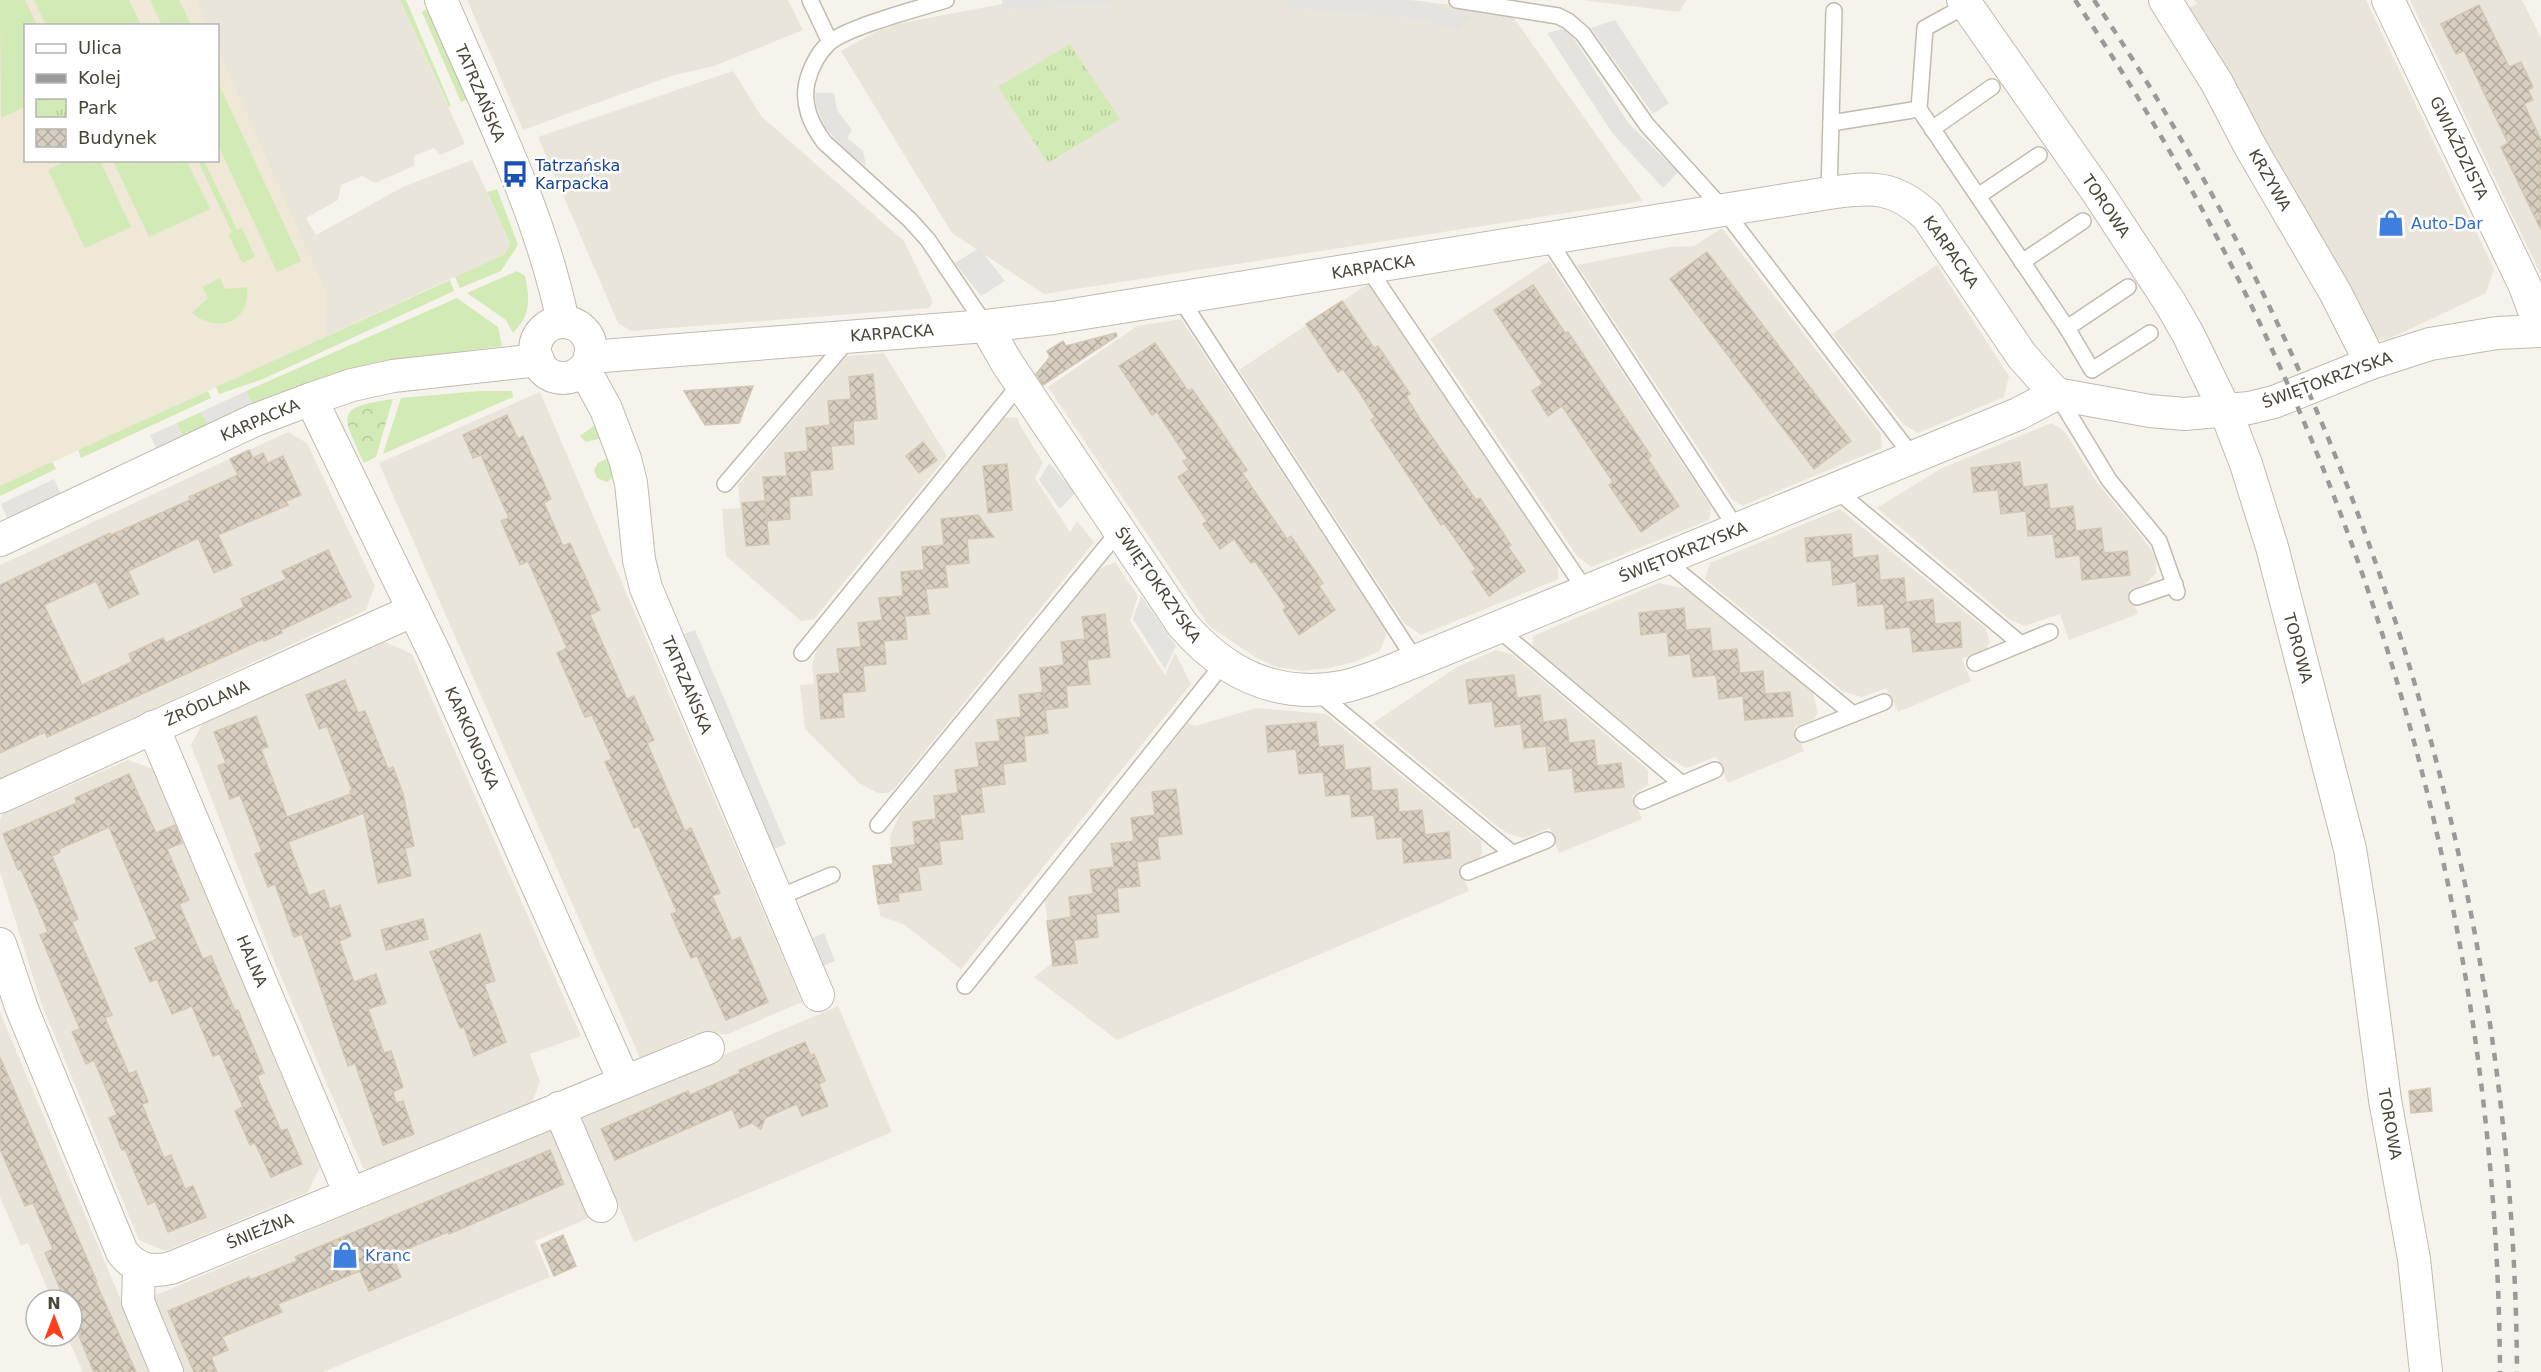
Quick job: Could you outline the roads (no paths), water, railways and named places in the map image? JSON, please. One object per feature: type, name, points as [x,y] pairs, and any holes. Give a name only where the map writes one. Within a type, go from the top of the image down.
[{"type":"street","name":"TATRZAŃSKA","points":[[441,0],[532,214],[552,272],[563,322]]},
{"type":"street","name":"KRZYWA","points":[[2164,0],[2217,82],[2251,148],[2335,291],[2371,363]]},
{"type":"street","name":"GWIAŹDZISTA","points":[[2388,0],[2525,286],[2541,331]]},
{"type":"street","name":"TOROWA","points":[[1965,2],[2142,258],[2188,334],[2226,412],[2246,464],[2269,537],[2350,849],[2385,1100],[2414,1260],[2426,1372]]},
{"type":"street","name":"KARPACKA","points":[[587,363],[851,336],[986,326],[1180,298],[1829,193],[1878,189],[1896,193],[1912,202],[1927,216],[2022,356],[2056,394]]},
{"type":"street","points":[[563,322],[580,327],[590,340],[587,363],[570,376],[562,377],[547,372],[538,360],[536,351],[541,334],[554,323],[563,322]]},
{"type":"street","name":"ŚWIĘTOKRZYSKA","points":[[986,326],[1020,384],[1182,624],[1201,646],[1223,664],[1248,678],[1279,686],[1315,690],[1343,687],[1416,661],[2018,414],[2056,394],[2150,411],[2185,414],[2226,412],[2274,402],[2371,363],[2430,344],[2461,337],[2541,331]]},
{"type":"street","name":"KARPACKA","points":[[0,540],[255,420],[352,385],[393,376],[538,360]]},
{"type":"street","name":"TATRZAŃSKA","points":[[587,363],[625,459],[631,483],[639,560],[646,588],[818,995]]},
{"type":"street","name":"KARKONOSKA","points":[[311,399],[414,610],[624,1081]]},
{"type":"street","name":"ŹRÓDLANA","points":[[0,797],[414,610]]},
{"type":"street","name":"HALNA","points":[[153,727],[350,1194]]},
{"type":"street","points":[[0,944],[22,1009],[122,1252],[139,1268],[138,1302],[167,1372]]},
{"type":"street","name":"ŚNIEŻNA","points":[[139,1268],[149,1271],[171,1268],[708,1048]]},
{"type":"street","points":[[559,1108],[601,1206]]},
{"type":"lane","points":[[810,0],[830,42]]},
{"type":"lane","points":[[946,0],[851,31],[830,42],[819,54],[810,71],[806,90],[807,109],[813,127],[838,157],[910,220],[928,240],[986,326]]},
{"type":"lane","points":[[1457,0],[1542,12],[1568,21],[1583,34],[1647,125],[1724,210],[1913,457]]},
{"type":"lane","points":[[1965,2],[1925,28],[1919,109],[2067,328],[2092,370],[2150,333]]},
{"type":"lane","points":[[1829,193],[1834,11]]},
{"type":"lane","points":[[1932,129],[1992,87]]},
{"type":"lane","points":[[1831,123],[1919,109]]},
{"type":"lane","points":[[1978,196],[2039,155]]},
{"type":"lane","points":[[2022,262],[2084,221]]},
{"type":"lane","points":[[1547,238],[1737,529]]},
{"type":"lane","points":[[1368,267],[1587,591]]},
{"type":"lane","points":[[2067,328],[2128,287]]},
{"type":"lane","points":[[1180,298],[1416,661]]},
{"type":"lane","points":[[725,484],[851,336]]},
{"type":"lane","points":[[802,653],[1020,384]]},
{"type":"lane","points":[[2056,394],[2109,480],[2159,541],[2176,588],[2137,597]]},
{"type":"lane","points":[[1835,489],[2021,644]]},
{"type":"lane","points":[[878,825],[1119,531]]},
{"type":"lane","points":[[1663,559],[1853,714]]},
{"type":"lane","points":[[1497,628],[1682,784]]},
{"type":"lane","points":[[1975,663],[2050,632]]},
{"type":"lane","points":[[965,986],[1223,664]]},
{"type":"lane","points":[[1315,690],[1513,854]]},
{"type":"lane","points":[[1803,734],[1884,702]]},
{"type":"lane","points":[[1642,801],[1715,771]]},
{"type":"lane","points":[[1468,872],[1547,840]]},
{"type":"lane","points":[[777,898],[832,875]]},
{"type":"railway","points":[[2075,0],[2172,154],[2256,316],[2329,483],[2389,654],[2436,830],[2471,1009],[2492,1190],[2500,1372]]},
{"type":"railway","points":[[2094,0],[2190,155],[2274,316],[2346,483],[2406,655],[2453,831],[2488,1009],[2509,1190],[2517,1372]]},
{"type":"place","name":"Tatrzańska Karpacka","points":[[515,174]]},
{"type":"place","name":"Auto-Dar","points":[[2391,223]]},
{"type":"place","name":"Kranc","points":[[345,1255]]}]
